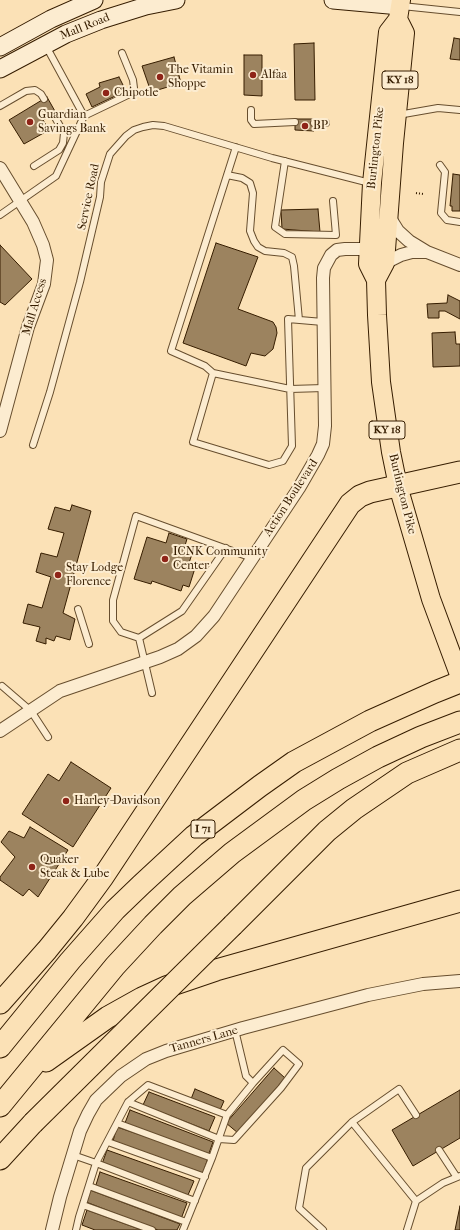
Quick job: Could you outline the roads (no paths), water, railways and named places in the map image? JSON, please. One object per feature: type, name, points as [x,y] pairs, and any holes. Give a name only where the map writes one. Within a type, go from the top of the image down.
[{"type":"highway","points":[[0,1003],[47,950],[103,877],[350,504],[360,496],[370,492],[460,472]]},
{"type":"highway","name":"I 71","points":[[0,1047],[70,961],[115,910],[194,836],[294,762],[370,720],[460,682]]},
{"type":"highway","points":[[0,1106],[115,966],[147,931],[182,896],[232,853],[304,800],[338,779],[378,757],[421,737],[460,722]]},
{"type":"highway","points":[[0,1158],[33,1123],[326,831],[354,809],[408,773],[460,750]]},
{"type":"highway","points":[[27,1073],[108,1017],[142,998],[166,987],[216,970],[460,901]]},
{"type":"main road","name":"Mall Road","points":[[0,46],[50,19],[94,0]]},
{"type":"main road","name":"Mall Road","points":[[0,69],[45,44],[101,20],[146,6],[176,0]]},
{"type":"main road","points":[[333,0],[400,8]]},
{"type":"main road","name":"Burlington Pike","points":[[376,280],[385,263],[396,116],[405,33],[400,8]]},
{"type":"main road","name":"Burlington Pike","points":[[400,8],[388,32],[372,183],[368,264],[376,280],[381,382],[398,486],[418,556],[460,677]]},
{"type":"street","name":"Mall Access","points":[[0,168],[33,222],[44,245],[47,260],[44,284],[28,327],[0,431]]},
{"type":"street","points":[[388,215],[398,231],[409,240],[427,252],[460,265]]},
{"type":"street","name":"Action Boulevard","points":[[0,732],[64,689],[145,662],[178,649],[196,636],[214,616],[299,488],[323,444],[325,426],[323,322],[324,268],[337,250],[345,248],[368,249]]},
{"type":"street","points":[[385,263],[401,255],[412,252],[427,252]]},
{"type":"street","name":"Tanners Lane","points":[[52,1230],[60,1197],[80,1131],[96,1100],[121,1076],[146,1060],[166,1050],[368,995],[423,984],[460,981]]},
{"type":"lane","points":[[400,8],[460,12]]},
{"type":"lane","points":[[45,44],[84,116]]},
{"type":"lane","points":[[0,215],[56,176],[84,116],[132,93],[134,88],[133,80],[122,53]]},
{"type":"lane","points":[[0,106],[26,90],[35,90],[41,94],[44,99]]},
{"type":"lane","points":[[396,116],[438,108],[460,110]]},
{"type":"lane","points":[[251,110],[251,120],[254,124],[295,122]]},
{"type":"lane","points":[[34,166],[59,150],[63,143],[64,133],[53,114]]},
{"type":"lane","points":[[314,122],[326,123]]},
{"type":"lane","name":"Service Road","points":[[33,445],[50,392],[80,282],[99,204],[101,182],[110,154],[126,136],[134,130],[143,127],[153,125],[164,126],[285,161],[372,183]]},
{"type":"lane","points":[[236,147],[171,351],[205,366],[213,373],[290,389],[324,388]]},
{"type":"lane","points":[[285,161],[275,227],[285,234],[336,235],[333,201]]},
{"type":"lane","points":[[440,165],[445,172],[442,213],[447,220],[460,222]]},
{"type":"lane","points":[[227,175],[242,178],[250,183],[253,193],[250,231],[258,247],[265,251],[284,253],[292,258],[299,320]]},
{"type":"lane","points":[[213,373],[193,442],[269,465],[283,461],[292,446],[288,319],[323,322]]},
{"type":"lane","points":[[139,638],[121,632],[113,621],[112,600],[136,516],[252,558]]},
{"type":"lane","points":[[139,638],[182,610],[226,548]]},
{"type":"lane","points":[[78,609],[89,644]]},
{"type":"lane","points":[[139,638],[152,693]]},
{"type":"lane","points":[[2,686],[31,711],[48,737]]},
{"type":"lane","points":[[235,1030],[246,1076],[253,1083]]},
{"type":"lane","points":[[128,1102],[219,1139],[234,1140],[281,1088],[299,1064],[282,1050],[227,1116],[219,1139],[205,1177],[183,1230]]},
{"type":"lane","points":[[84,1230],[76,1228],[96,1163],[128,1102],[148,1085],[227,1116]]},
{"type":"lane","points":[[323,1230],[299,1208],[306,1168],[352,1122],[399,1089],[416,1116]]},
{"type":"lane","points":[[352,1122],[416,1201]]},
{"type":"lane","points":[[117,1123],[212,1158]]},
{"type":"lane","points":[[108,1142],[205,1177]]},
{"type":"lane","points":[[407,1230],[416,1201],[443,1183],[458,1176],[439,1150]]},
{"type":"lane","points":[[73,1155],[195,1201]]},
{"type":"lane","points":[[89,1186],[186,1222]]},
{"type":"lane","points":[[83,1205],[152,1230]]},
{"type":"place","name":"Alfaa","points":[[253,75]]},
{"type":"place","name":"The Vitamin Shoppe","points":[[160,77]]},
{"type":"place","name":"Chipotle","points":[[106,93]]},
{"type":"place","name":"Guardian Savings Bank","points":[[30,122]]},
{"type":"place","name":"BP","points":[[305,126]]},
{"type":"place","name":"ICNK Community Center","points":[[165,559]]},
{"type":"place","name":"Stay Lodge Florence","points":[[58,575]]},
{"type":"place","name":"Harley-Davidson","points":[[66,801]]},
{"type":"place","name":"Quaker Steak & Lube","points":[[32,867]]}]
